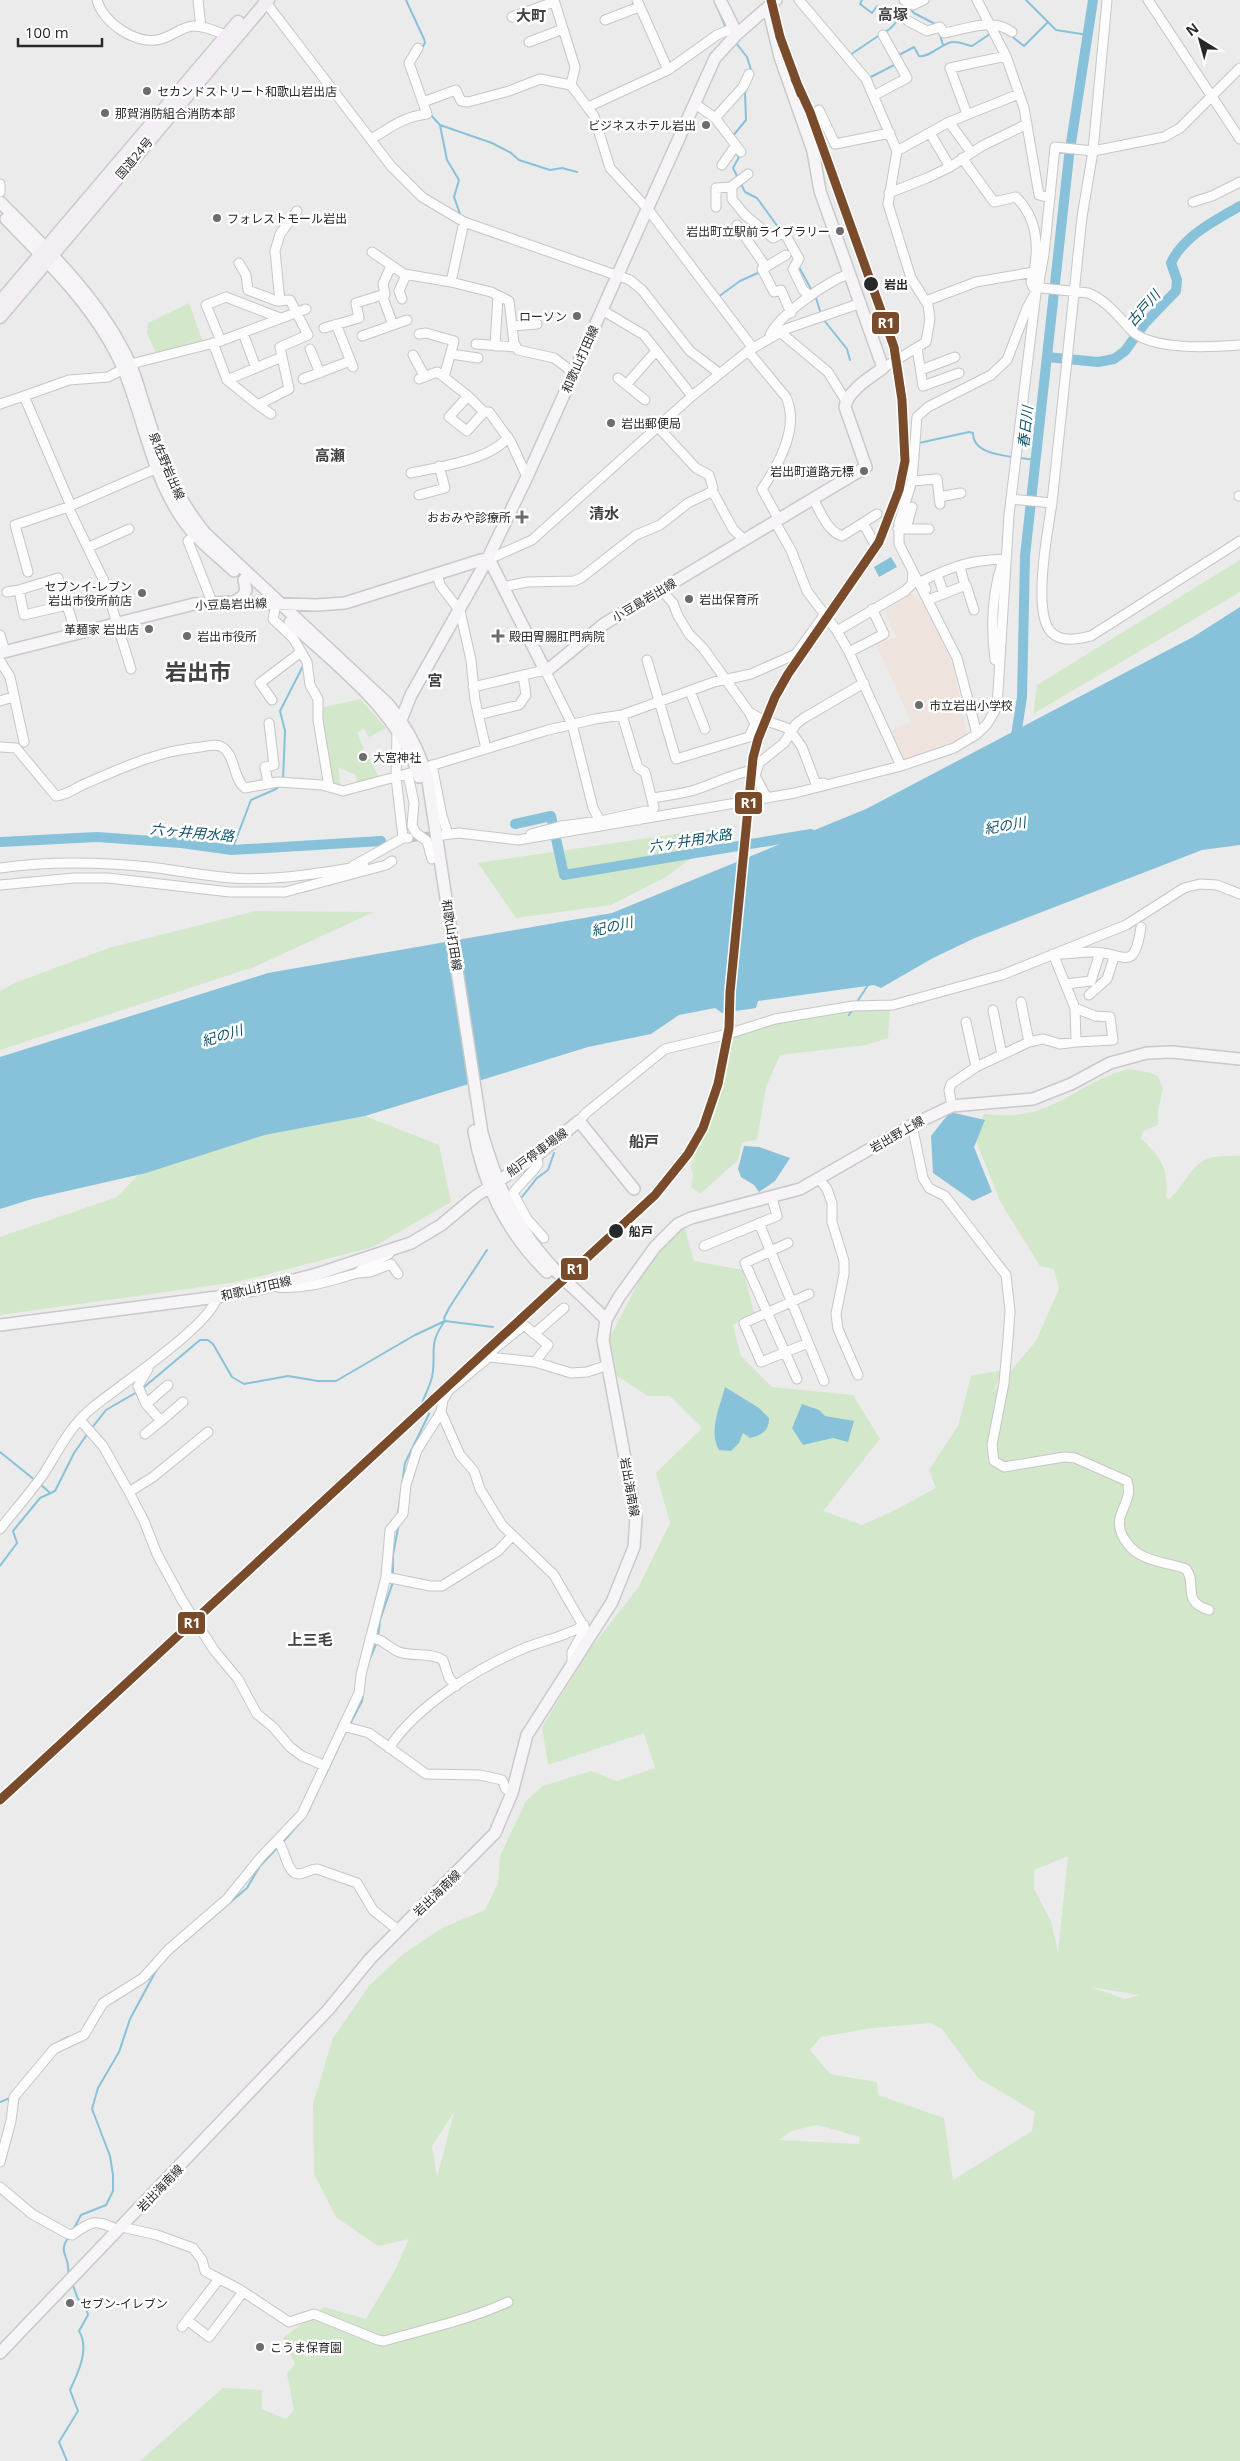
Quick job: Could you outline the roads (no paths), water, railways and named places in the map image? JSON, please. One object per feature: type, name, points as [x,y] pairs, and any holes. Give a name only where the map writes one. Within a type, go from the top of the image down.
[{"type":"highway","name":"国道24号","points":[[0,316],[46,254],[226,36],[264,1]]},
{"type":"highway","name":"国道24号","points":[[0,302],[46,254],[264,1]]},
{"type":"main road","points":[[720,0],[736,31]]},
{"type":"main road","points":[[770,2],[778,48],[814,151],[820,191],[884,368],[862,384],[846,402]]},
{"type":"main road","name":"和歌山打田線","points":[[0,1326],[217,1297],[276,1284],[392,1249],[426,1235],[493,1183],[488,1171],[436,858],[428,782],[421,755],[399,726],[411,695],[488,560],[715,58],[736,31],[770,2]]},
{"type":"main road","name":"泉佐野岩出線","points":[[0,202],[46,254],[92,315],[127,367],[174,507],[195,534],[244,580],[275,605],[301,622],[382,698],[399,726]]},
{"type":"main road","name":"泉佐野岩出線","points":[[0,212],[46,254]]},
{"type":"main road","name":"小豆島岩出線","points":[[545,670],[562,660],[604,624],[866,467],[845,407],[846,402]]},
{"type":"main road","name":"泉佐野岩出線","points":[[160,467],[182,502],[205,533],[275,605],[399,726]]},
{"type":"main road","name":"小豆島岩出線","points":[[2,655],[116,622],[194,604],[234,602],[310,605],[345,602],[481,560],[488,560]]},
{"type":"main road","points":[[488,560],[545,670]]},
{"type":"main road","points":[[234,602],[243,596],[246,590],[244,580]]},
{"type":"main road","points":[[301,622],[301,610],[310,605]]},
{"type":"main road","name":"岩出野上線","points":[[606,1320],[619,1297],[655,1247],[678,1224],[800,1189],[912,1125],[952,1106],[1033,1099],[1056,1091],[1110,1064],[1147,1053],[1172,1052],[1240,1060]]},
{"type":"main road","name":"船戸停車場線","points":[[493,1183],[536,1156],[579,1122],[634,1189]]},
{"type":"main road","points":[[493,1183],[521,1229],[556,1276],[606,1320]]},
{"type":"main road","name":"岩出海南線","points":[[0,2354],[328,2010],[370,1959],[485,1845],[502,1820],[512,1793],[527,1735],[612,1602],[634,1547],[636,1532],[633,1495],[603,1340],[606,1320]]},
{"type":"street","points":[[98,0],[103,16],[129,34],[145,39],[160,40],[191,26],[201,27],[226,36]]},
{"type":"street","points":[[198,0],[201,27]]},
{"type":"street","points":[[799,0],[866,79],[897,151],[889,193],[890,212],[911,278],[926,301],[930,319],[928,339],[884,368]]},
{"type":"street","points":[[904,0],[912,5],[924,0]]},
{"type":"street","points":[[977,0],[1006,56],[1019,94],[1027,124],[1039,195],[1050,198]]},
{"type":"street","points":[[1107,0],[1072,291],[1052,503],[1045,549],[1042,604],[1045,623],[1051,632],[1059,638],[1072,640],[1091,636],[1240,541]]},
{"type":"street","points":[[1148,0],[1240,139]]},
{"type":"street","points":[[264,1],[406,183],[436,208],[464,222],[630,280],[642,290],[690,351],[720,373]]},
{"type":"street","points":[[512,18],[554,1],[575,67],[571,85]]},
{"type":"street","points":[[605,20],[638,3],[668,70]]},
{"type":"street","points":[[908,21],[927,31],[940,27],[944,33],[991,24],[999,24],[1012,32]]},
{"type":"street","points":[[530,42],[562,29]]},
{"type":"street","points":[[588,107],[668,70],[717,35],[736,31]]},
{"type":"street","points":[[874,95],[907,78],[883,35]]},
{"type":"street","points":[[370,139],[408,117],[426,114],[408,63],[418,48]]},
{"type":"street","points":[[967,114],[950,68],[1006,56]]},
{"type":"street","points":[[825,614],[796,654],[751,674],[724,680],[659,700],[622,715],[572,724],[486,748],[431,766],[446,834],[459,832],[518,840],[767,798],[901,766],[954,748],[977,734],[988,724],[996,707],[1005,559],[1011,499],[1044,254],[1055,147],[1090,151],[1164,137],[1180,128],[1240,68]]},
{"type":"street","points":[[715,118],[743,87],[749,74]]},
{"type":"street","points":[[423,102],[456,90],[461,101],[468,102],[509,91],[540,79],[571,85],[588,107],[594,116],[610,168],[647,208],[790,405],[790,426],[782,455],[762,489],[791,550],[806,591],[837,630],[849,652],[901,766]]},
{"type":"street","points":[[897,151],[949,122],[967,114],[986,109],[1019,94]]},
{"type":"street","points":[[694,103],[715,118],[739,149],[722,165]]},
{"type":"street","points":[[820,110],[835,144],[890,133]]},
{"type":"street","points":[[949,122],[971,152]]},
{"type":"street","points":[[889,193],[907,187],[950,167],[971,152],[1027,124]]},
{"type":"street","points":[[930,133],[950,167]]},
{"type":"street","points":[[962,158],[994,202],[1016,197],[1032,216],[1036,243],[1034,272],[1031,282],[1033,287],[1039,290],[1072,291],[1095,296],[1125,321],[1132,331],[1148,341],[1191,346],[1240,345]]},
{"type":"street","points":[[716,207],[716,188],[732,187],[748,174]]},
{"type":"street","points":[[1193,202],[1212,196],[1240,182]]},
{"type":"street","points":[[0,184],[0,192]]},
{"type":"street","points":[[732,187],[732,199],[745,215],[773,238],[784,232],[800,259],[793,269],[803,290],[810,296]]},
{"type":"street","points":[[280,301],[275,250],[280,234],[297,211]]},
{"type":"street","points":[[745,215],[734,228],[762,269],[774,292],[781,290],[791,313]]},
{"type":"street","points":[[451,282],[464,222]]},
{"type":"street","points":[[372,252],[406,275],[451,282],[509,301],[514,344],[518,350],[554,358],[574,373]]},
{"type":"street","points":[[762,269],[786,255]]},
{"type":"street","points":[[239,263],[246,275],[248,290],[280,301],[290,300],[302,310],[308,335],[280,347],[289,389],[258,405]]},
{"type":"street","points":[[324,328],[359,318],[356,303],[385,294],[383,284],[391,266]]},
{"type":"street","points":[[926,301],[976,282],[1034,272]]},
{"type":"street","points":[[769,337],[772,330],[810,296],[833,280],[849,274]]},
{"type":"street","points":[[402,299],[399,292],[406,275]]},
{"type":"street","points":[[977,734],[957,658],[929,601],[912,573],[899,544],[912,481],[917,417],[928,407],[980,382],[1002,367],[1007,360],[1027,308],[1039,290]]},
{"type":"street","points":[[382,295],[392,325]]},
{"type":"street","points":[[495,346],[498,296]]},
{"type":"street","points":[[272,414],[227,380],[206,305],[226,297],[280,318]]},
{"type":"street","points":[[488,560],[532,540],[692,396],[769,337],[860,303]]},
{"type":"street","points":[[0,404],[69,380],[108,377],[127,367],[217,342],[302,310]]},
{"type":"street","points":[[602,310],[644,335],[692,396]]},
{"type":"street","points":[[362,336],[407,320]]},
{"type":"street","points":[[304,379],[351,364],[336,324]]},
{"type":"street","points":[[512,326],[537,324]]},
{"type":"street","points":[[243,332],[256,368]]},
{"type":"street","points":[[780,332],[828,372],[846,402]]},
{"type":"street","points":[[419,334],[426,333],[454,341],[444,377]]},
{"type":"street","points":[[476,344],[516,347]]},
{"type":"street","points":[[917,348],[923,386],[959,373]]},
{"type":"street","points":[[310,349],[320,373]]},
{"type":"street","points":[[626,385],[656,351]]},
{"type":"street","points":[[450,354],[478,358]]},
{"type":"street","points":[[413,355],[422,378],[437,372],[468,396],[484,412],[489,412],[508,437],[527,477]]},
{"type":"street","points":[[227,380],[282,357]]},
{"type":"street","points":[[920,370],[955,358]]},
{"type":"street","points":[[618,378],[646,400]]},
{"type":"street","points":[[24,396],[69,507],[104,581],[131,669]]},
{"type":"street","points":[[468,396],[448,417],[468,431],[484,412]]},
{"type":"street","points":[[503,588],[527,582],[581,578],[636,535],[660,526],[684,506],[711,492],[714,488],[709,475],[696,468],[658,427]]},
{"type":"street","points":[[411,473],[482,456],[503,444],[508,437]]},
{"type":"street","points":[[419,495],[445,488],[439,466]]},
{"type":"street","points":[[28,572],[15,526],[69,507],[160,467]]},
{"type":"street","points":[[912,481],[937,479],[939,500],[961,493]]},
{"type":"street","points":[[711,492],[714,494],[733,529],[744,540]]},
{"type":"street","points":[[814,499],[829,528],[835,534],[842,536],[877,514]]},
{"type":"street","points":[[1011,499],[1052,503]]},
{"type":"street","points":[[902,529],[912,507]]},
{"type":"street","points":[[863,523],[873,541]]},
{"type":"street","points":[[89,546],[129,529]]},
{"type":"street","points":[[902,529],[929,529]]},
{"type":"street","points":[[195,534],[188,541],[212,602]]},
{"type":"street","points":[[929,601],[922,580],[969,561],[1005,559]]},
{"type":"street","points":[[960,567],[974,610]]},
{"type":"street","points":[[437,573],[440,584],[460,611],[471,660],[473,687],[486,748]]},
{"type":"street","points":[[837,630],[904,591],[912,584],[912,573]]},
{"type":"street","points":[[7,592],[58,578],[76,633]]},
{"type":"street","points":[[939,580],[944,594]]},
{"type":"street","points":[[904,591],[915,591],[926,604],[944,594],[965,586]]},
{"type":"street","points":[[19,590],[24,614],[67,605]]},
{"type":"street","points":[[647,660],[676,758],[749,736],[755,724],[749,712],[724,680],[703,648],[689,634],[678,616],[674,603],[661,590]]},
{"type":"street","points":[[275,605],[273,619],[293,638],[307,662],[310,685],[318,700],[318,720],[329,787]]},
{"type":"street","points":[[849,652],[884,634],[872,609]]},
{"type":"street","points":[[0,635],[2,655],[10,677],[24,742]]},
{"type":"street","points":[[272,700],[260,683],[301,652]]},
{"type":"street","points":[[473,687],[545,670],[572,724],[593,808],[600,821]]},
{"type":"street","points":[[478,714],[519,705],[526,695],[523,675]]},
{"type":"street","points":[[767,798],[755,776],[759,763],[784,742],[792,733],[796,724],[864,683]]},
{"type":"street","points":[[690,691],[705,729]]},
{"type":"street","points":[[0,701],[13,696]]},
{"type":"street","points":[[749,712],[761,719],[787,728],[802,747],[816,784],[827,784]]},
{"type":"street","points":[[622,715],[638,768],[645,772],[654,808],[637,821]]},
{"type":"street","points":[[268,783],[265,767],[274,764],[269,723]]},
{"type":"street","points":[[351,868],[405,838],[396,777],[399,726]]},
{"type":"street","points":[[0,747],[16,748],[56,796],[64,796],[85,783],[153,755],[177,749],[212,746],[220,746],[227,752],[239,783],[245,788],[281,782],[329,787],[343,791],[409,773],[414,803],[412,826],[416,833],[427,841],[436,858]]},
{"type":"street","points":[[652,798],[691,791],[723,781],[748,770],[755,771]]},
{"type":"street","points":[[518,840],[537,832],[561,826],[600,821],[652,810]]},
{"type":"street","points":[[0,868],[22,865],[70,864],[148,867],[233,878],[272,877],[351,868],[392,861],[386,865],[285,892],[230,892],[108,878],[74,878],[0,885]]},
{"type":"street","points":[[579,1122],[586,1113],[665,1049],[677,1044],[728,1034],[775,1019],[853,1006],[893,1005],[1002,975],[1126,925],[1184,888],[1200,884],[1217,885],[1240,894]]},
{"type":"street","points":[[1053,954],[1100,953],[1114,957],[1132,955],[1138,947],[1141,927]]},
{"type":"street","points":[[1066,984],[1091,981],[1100,953]]},
{"type":"street","points":[[1053,954],[1075,1008],[1076,1042]]},
{"type":"street","points":[[1089,995],[1107,979],[1114,957]]},
{"type":"street","points":[[1021,1002],[1029,1042]]},
{"type":"street","points":[[952,1106],[949,1090],[951,1084],[976,1067],[1029,1042],[1043,1039],[1060,1044],[1113,1040],[1110,1016],[1095,1016],[1075,1008]]},
{"type":"street","points":[[993,1010],[1002,1055]]},
{"type":"street","points":[[966,1022],[976,1067]]},
{"type":"street","points":[[912,1125],[923,1178],[929,1188],[944,1196],[1006,1275],[1010,1311],[1004,1383],[992,1445],[994,1461],[1004,1467],[1064,1456],[1075,1458],[1127,1481],[1130,1489],[1128,1500],[1120,1518],[1122,1537],[1141,1557],[1186,1569],[1190,1573],[1190,1594],[1195,1603],[1209,1610]]},
{"type":"street","points":[[536,1156],[538,1164],[536,1168],[513,1193],[527,1218],[544,1238]]},
{"type":"street","points":[[819,1179],[832,1203],[832,1222],[844,1261],[844,1274],[836,1314],[838,1329],[858,1375]]},
{"type":"street","points":[[704,1246],[777,1216],[772,1198]]},
{"type":"street","points":[[759,1223],[790,1303],[824,1382]]},
{"type":"street","points":[[788,1243],[745,1262],[797,1379]]},
{"type":"street","points":[[358,1272],[388,1255],[392,1249]]},
{"type":"street","points":[[276,1284],[278,1287],[285,1288],[316,1285],[358,1272],[370,1272],[391,1264],[398,1274]]},
{"type":"street","points":[[808,1343],[761,1362],[744,1323],[809,1294]]},
{"type":"street","points":[[0,1529],[22,1503],[69,1432],[83,1423],[91,1408],[149,1366],[216,1304],[217,1297]]},
{"type":"street","points":[[534,1334],[564,1308]]},
{"type":"street","points":[[0,2162],[11,2121],[14,2098],[48,2055],[61,2044],[84,2035],[103,2003],[143,1978],[168,1950],[227,1899],[302,1814],[359,1693],[360,1674],[386,1577],[390,1530],[403,1514],[406,1485],[417,1450],[441,1412],[443,1400],[449,1390],[524,1325],[548,1345],[535,1362]]},
{"type":"street","points":[[488,1357],[535,1362],[572,1373],[587,1372],[608,1365]]},
{"type":"street","points":[[149,1366],[138,1386],[146,1404],[161,1421]]},
{"type":"street","points":[[146,1404],[168,1385]]},
{"type":"street","points":[[145,1434],[183,1402]]},
{"type":"street","points":[[441,1412],[460,1456],[474,1471],[480,1489],[502,1525],[554,1575],[574,1612],[584,1625],[585,1630],[572,1652],[572,1663]]},
{"type":"street","points":[[83,1423],[103,1446],[130,1492],[144,1521],[156,1554],[182,1600],[214,1650],[238,1679],[257,1714],[273,1727],[290,1747],[302,1756],[325,1766]]},
{"type":"street","points":[[130,1492],[153,1477],[208,1432]]},
{"type":"street","points":[[386,1577],[430,1586],[442,1586],[498,1551],[512,1536]]},
{"type":"street","points":[[389,1748],[398,1734],[415,1718],[456,1686],[515,1652],[584,1625]]},
{"type":"street","points":[[370,1638],[381,1640],[397,1651],[439,1657],[444,1660],[449,1678],[456,1686]]},
{"type":"street","points":[[343,1726],[369,1733],[389,1748],[405,1756],[419,1771],[426,1774],[464,1774],[495,1777],[502,1780],[506,1789],[512,1793]]},
{"type":"street","points":[[278,1840],[283,1846],[290,1870],[294,1874],[299,1875],[312,1869],[317,1869],[352,1880],[362,1889],[373,1910],[398,1930]]},
{"type":"street","points":[[0,2187],[32,2214],[68,2234],[72,2235],[88,2223],[100,2222],[120,2229],[157,2235],[192,2248],[202,2260],[205,2271],[243,2292],[289,2322],[314,2314],[384,2341],[471,2318],[508,2302]]},
{"type":"street","points":[[219,2279],[184,2324],[209,2337],[243,2292]]},
{"type":"water","points":[[891,557],[897,567],[879,577],[874,567]]},
{"type":"water","name":"紀の川","points":[[1240,607],[1240,845],[1202,850],[975,938],[933,958],[881,988],[874,985],[758,1001],[756,1008],[722,1013],[715,1008],[679,1015],[651,1034],[588,1047],[365,1116],[265,1135],[146,1173],[32,1199],[0,1209],[0,1057],[268,973],[612,913],[866,809],[1193,637]]},
{"type":"water","points":[[950,1112],[985,1120],[974,1147],[992,1192],[973,1201],[933,1173],[931,1136]]},
{"type":"water","points":[[744,1146],[759,1147],[790,1158],[775,1181],[759,1192],[754,1185],[741,1177],[738,1169]]},
{"type":"water","points":[[725,1387],[759,1408],[769,1418],[768,1426],[764,1432],[750,1438],[743,1433],[739,1443],[731,1451],[719,1450],[715,1435],[716,1419]]},
{"type":"water","points":[[802,1404],[819,1410],[825,1416],[854,1421],[848,1442],[833,1438],[803,1445],[792,1428]]},
{"type":"waterway","points":[[406,0],[424,39],[425,43],[422,48]]},
{"type":"waterway","points":[[862,0],[860,4],[872,13],[877,6],[896,22]]},
{"type":"waterway","points":[[1026,0],[1056,30],[1088,35]]},
{"type":"waterway","name":"春日川","points":[[1015,742],[1022,697],[1025,556],[1069,156],[1093,0]]},
{"type":"waterway","points":[[885,32],[892,27],[909,7],[914,13],[937,25]]},
{"type":"waterway","points":[[718,9],[726,28]]},
{"type":"waterway","points":[[1010,35],[1024,46],[1048,22]]},
{"type":"waterway","points":[[850,55],[881,34]]},
{"type":"waterway","points":[[899,55],[914,47],[919,56],[923,56],[952,42],[972,46],[990,34]]},
{"type":"waterway","points":[[940,35],[943,45]]},
{"type":"waterway","points":[[736,43],[747,57],[752,73]]},
{"type":"waterway","points":[[869,78],[896,64]]},
{"type":"waterway","points":[[732,137],[746,120],[745,93],[749,84]]},
{"type":"waterway","points":[[430,114],[440,125],[492,143],[511,153],[519,160],[550,170],[562,168],[577,172]]},
{"type":"waterway","points":[[440,125],[447,160],[459,180],[454,197],[460,214]]},
{"type":"waterway","points":[[734,151],[739,157],[733,168],[738,178]]},
{"type":"waterway","points":[[741,184],[745,192],[757,198],[781,231]]},
{"type":"waterway","name":"古戸川","points":[[1047,357],[1098,362],[1114,359],[1125,351],[1145,323],[1176,291],[1177,280],[1171,263],[1176,253],[1201,230],[1240,206]]},
{"type":"waterway","points":[[799,267],[812,291]]},
{"type":"waterway","points":[[718,297],[740,281],[760,272]]},
{"type":"waterway","points":[[815,295],[821,314]]},
{"type":"waterway","points":[[823,319],[847,349],[850,360]]},
{"type":"waterway","points":[[919,443],[969,432],[973,433],[977,444],[987,451],[1013,457]]},
{"type":"waterway","points":[[1020,458],[1036,460]]},
{"type":"waterway","points":[[283,780],[285,731],[280,711],[303,666]]},
{"type":"waterway","points":[[232,850],[251,800],[279,786]]},
{"type":"waterway","name":"六ヶ井用水路","points":[[515,824],[551,816],[564,875],[811,834]]},
{"type":"waterway","name":"六ヶ井用水路","points":[[0,842],[97,837],[181,843],[232,850],[381,841]]},
{"type":"waterway","points":[[857,1002],[868,985]]},
{"type":"waterway","points":[[849,1015],[852,1010]]},
{"type":"waterway","points":[[522,1197],[537,1178],[548,1170],[554,1153]]},
{"type":"waterway","points":[[398,1514],[405,1463],[429,1414],[422,1403],[432,1377],[436,1336],[445,1321],[444,1318],[449,1308],[487,1250]]},
{"type":"waterway","points":[[143,1388],[200,1340],[208,1340],[213,1344],[232,1377],[244,1384],[288,1376],[318,1381],[336,1381],[415,1335],[445,1321],[493,1327]]},
{"type":"waterway","points":[[91,1429],[106,1410],[137,1392]]},
{"type":"waterway","points":[[0,1566],[17,1543],[13,1531],[40,1498],[55,1491],[74,1453],[88,1433]]},
{"type":"waterway","points":[[0,1452],[36,1481]]},
{"type":"waterway","points":[[40,1484],[49,1492]]},
{"type":"waterway","points":[[393,1575],[393,1555],[399,1523]]},
{"type":"waterway","points":[[378,1638],[380,1620],[393,1582]]},
{"type":"waterway","points":[[368,1663],[377,1642]]},
{"type":"waterway","points":[[350,1724],[362,1701],[363,1695]]},
{"type":"waterway","points":[[324,1778],[346,1731]]},
{"type":"waterway","points":[[308,1812],[318,1790]]},
{"type":"waterway","points":[[282,1843],[304,1818]]},
{"type":"waterway","points":[[169,1955],[247,1888],[260,1866],[279,1846]]},
{"type":"waterway","points":[[73,2230],[81,2215],[106,2205],[113,2191],[110,2156],[92,2109],[98,2088],[119,2052],[130,2019],[158,1967]]},
{"type":"waterway","points":[[117,1999],[149,1979]]},
{"type":"waterway","points":[[57,2043],[68,2037]]},
{"type":"waterway","points":[[0,2102],[10,2098]]},
{"type":"waterway","points":[[68,2238],[64,2248],[68,2263],[68,2274]]},
{"type":"waterway","points":[[67,2461],[59,2442],[78,2411],[70,2390],[82,2361],[83,2345],[79,2331],[88,2315],[86,2308],[78,2299],[72,2283]]},
{"type":"tunnel","points":[[408,838],[443,835]]},
{"type":"place","name":"セカンドストリート和歌山岩出店","points":[[147,91]]},
{"type":"place","name":"那賀消防組合消防本部","points":[[105,113]]},
{"type":"place","name":"ビジネスホテル岩出","points":[[706,125]]},
{"type":"place","name":"フォレストモール岩出","points":[[217,218]]},
{"type":"place","name":"岩出町立駅前ライブラリー","points":[[840,231]]},
{"type":"place","name":"岩出","points":[[871,284]]},
{"type":"place","name":"ローソン","points":[[577,316]]},
{"type":"place","name":"岩出郵便局","points":[[611,423]]},
{"type":"place","name":"岩出町道路元標","points":[[864,471]]},
{"type":"place","name":"おおみや診療所","points":[[522,517]]},
{"type":"place","name":"セブンイ-レブン 岩出市役所前店","points":[[142,593]]},
{"type":"place","name":"岩出保育所","points":[[689,599]]},
{"type":"place","name":"革麺家 岩出店","points":[[149,629]]},
{"type":"place","name":"岩出市役所","points":[[187,636]]},
{"type":"place","name":"殿田胃腸肛門病院","points":[[498,636]]},
{"type":"place","name":"市立岩出小学校","points":[[919,705]]},
{"type":"place","name":"大宮神社","points":[[363,757]]},
{"type":"place","name":"船戸","points":[[616,1231]]},
{"type":"place","name":"セブン-イレブン","points":[[70,2303]]},
{"type":"place","name":"こうま保育園","points":[[260,2347]]},
{"type":"district","name":"高塚","points":[[893,14]]},
{"type":"district","name":"大町","points":[[531,15]]},
{"type":"district","name":"高瀬","points":[[330,455]]},
{"type":"district","name":"清水","points":[[604,513]]},
{"type":"district","name":"岩出市","points":[[198,671]]},
{"type":"district","name":"宮","points":[[435,680]]},
{"type":"district","name":"船戸","points":[[644,1141]]},
{"type":"district","name":"上三毛","points":[[310,1639]]}]
